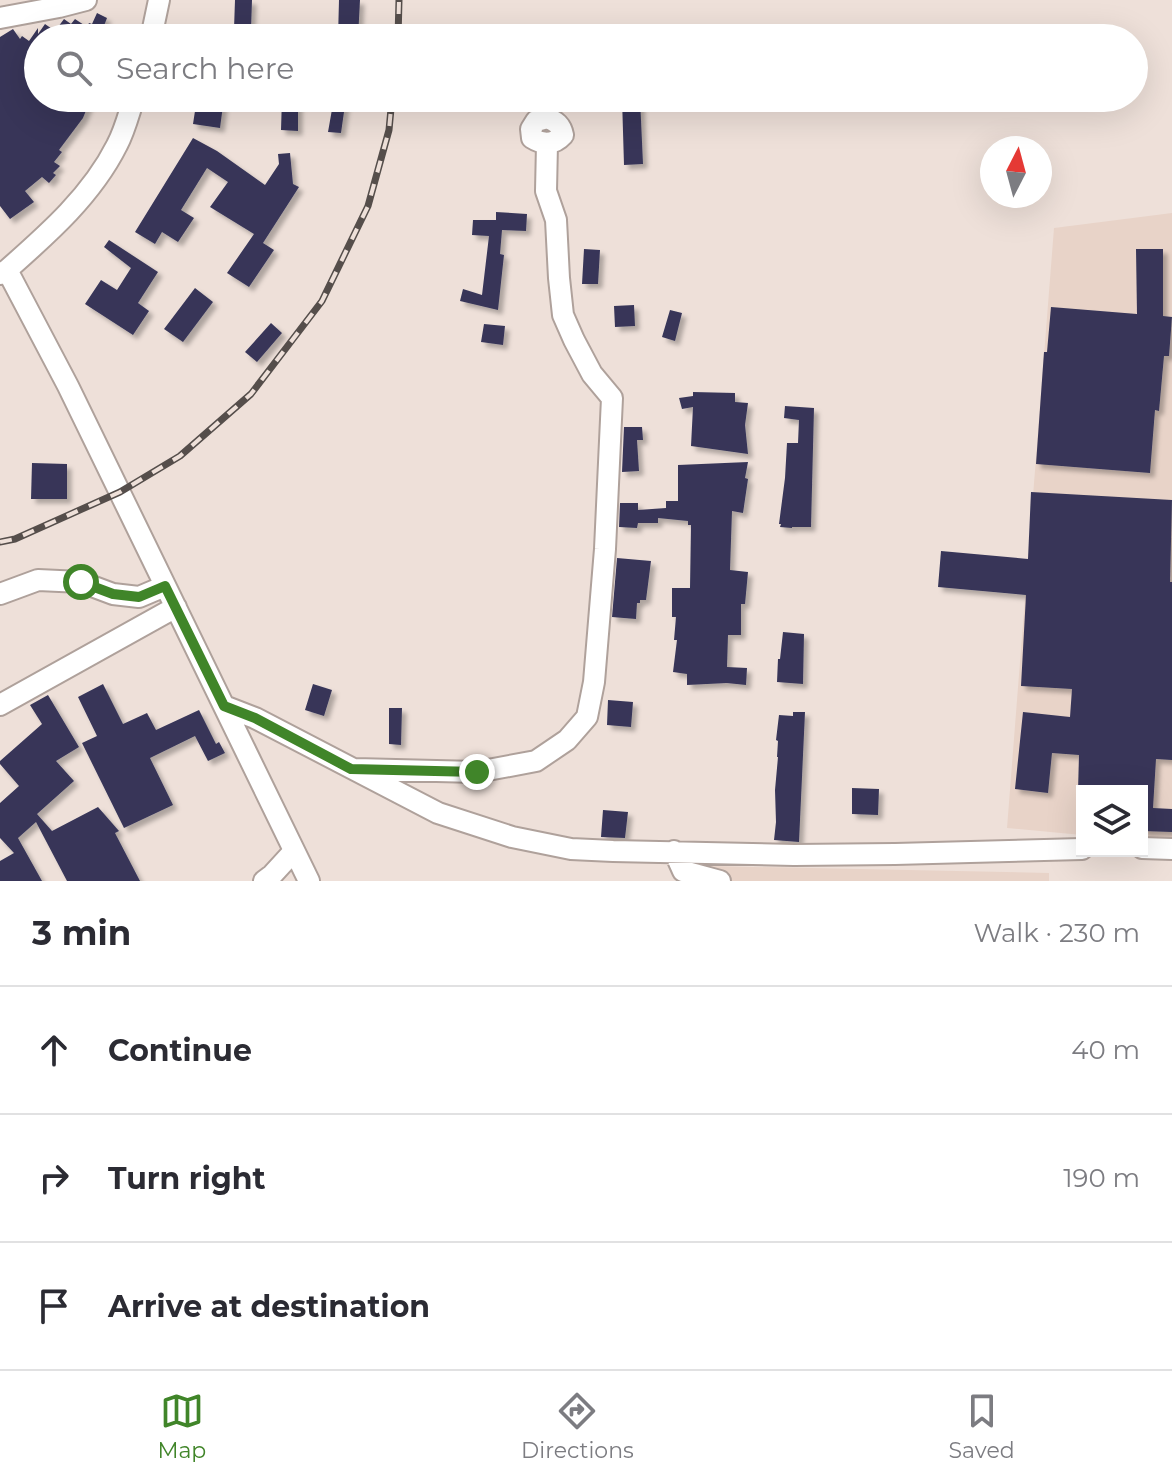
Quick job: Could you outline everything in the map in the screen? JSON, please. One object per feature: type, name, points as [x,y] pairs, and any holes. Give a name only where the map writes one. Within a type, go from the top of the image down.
[{"type":"street","points":[[0,18],[86,0]]},
{"type":"street","points":[[152,24],[154,3]]},
{"type":"street","points":[[129,112],[118,144],[99,174],[60,223],[4,272],[68,386],[309,881]]},
{"type":"street","points":[[351,769],[477,772],[536,761],[567,740],[587,717],[594,682],[605,549],[612,398],[592,374],[563,315],[556,220],[546,191],[547,144]]},
{"type":"street","points":[[0,594],[38,580],[81,582],[113,594],[139,597],[165,586]]},
{"type":"street","points":[[0,705],[176,607]]},
{"type":"street","points":[[224,706],[255,718],[438,813],[512,837],[571,849],[866,855],[1076,849]]},
{"type":"street","points":[[1148,848],[1172,849]]},
{"type":"street","points":[[264,881],[294,851]]},
{"type":"street","points":[[674,851],[683,871],[720,881]]},
{"type":"shaded area","points":[[1172,213],[1172,843],[1148,841],[1148,785],[1076,785],[1076,834],[1007,828],[1054,228]]},
{"type":"shaded area","points":[[708,866],[1049,873],[1049,881],[707,881]]},
{"type":"building","points":[[235,0],[252,0],[251,24],[234,24]]},
{"type":"building","points":[[339,0],[360,0],[359,24],[338,24]]},
{"type":"building","points":[[97,13],[107,18],[105,24],[92,24]]},
{"type":"building","points":[[13,29],[20,39],[22,36],[24,112],[85,112],[59,150],[62,152],[54,162],[60,166],[53,173],[56,175],[49,183],[42,177],[25,191],[34,202],[10,219],[0,206],[0,37]]},
{"type":"building","points":[[195,112],[222,112],[220,128],[193,124]]},
{"type":"building","points":[[282,112],[298,112],[298,131],[281,130]]},
{"type":"building","points":[[332,112],[344,112],[341,133],[328,132]]},
{"type":"building","points":[[622,112],[641,112],[643,164],[624,165]]},
{"type":"building","points":[[193,138],[265,185],[279,164],[278,154],[290,153],[293,184],[299,187],[263,243],[274,250],[249,287],[227,273],[254,234],[210,207],[228,182],[207,168],[181,210],[194,218],[178,242],[162,232],[155,244],[135,232]]},
{"type":"building","points":[[496,212],[527,214],[526,231],[502,230],[500,254],[504,255],[498,310],[460,301],[463,289],[482,295],[489,236],[472,235],[473,220],[496,220]]},
{"type":"building","points":[[109,240],[158,272],[138,303],[149,311],[133,335],[85,304],[101,280],[117,290],[131,268],[104,247]]},
{"type":"building","points":[[584,249],[600,250],[598,284],[582,284]]},
{"type":"building","points":[[1136,249],[1163,249],[1163,316],[1172,317],[1169,356],[1164,356],[1159,411],[1155,410],[1150,473],[1036,464],[1044,352],[1047,352],[1051,307],[1137,314]]},
{"type":"building","points":[[195,288],[213,302],[183,342],[164,329]]},
{"type":"building","points":[[634,305],[635,326],[615,327],[614,306]]},
{"type":"building","points":[[670,310],[682,313],[675,341],[662,337]]},
{"type":"building","points":[[271,323],[282,333],[257,362],[245,352]]},
{"type":"building","points":[[484,324],[505,326],[503,345],[481,342]]},
{"type":"building","points":[[693,392],[735,393],[735,402],[748,403],[745,425],[748,454],[691,446],[693,407],[682,409],[679,398],[693,396]]},
{"type":"building","points":[[785,406],[814,408],[811,527],[780,527],[779,524],[787,443],[798,443],[799,420],[784,418]]},
{"type":"building","points":[[624,427],[642,427],[643,440],[637,440],[639,471],[622,472]]},
{"type":"building","points":[[748,462],[743,513],[732,511],[730,570],[748,572],[745,604],[741,604],[741,635],[728,635],[727,667],[747,668],[746,685],[687,685],[687,674],[673,672],[677,640],[674,640],[676,617],[672,617],[672,588],[690,588],[691,525],[688,521],[658,518],[658,523],[638,523],[637,528],[619,527],[620,503],[638,503],[638,510],[666,508],[666,501],[678,501],[678,465]]},
{"type":"building","points":[[32,463],[67,464],[67,499],[31,499]]},
{"type":"building","points":[[1031,492],[1172,500],[1172,760],[1156,759],[1153,808],[1172,809],[1172,832],[1148,831],[1148,785],[1078,785],[1079,755],[1052,753],[1048,793],[1015,789],[1023,712],[1070,717],[1072,689],[1021,686],[1026,595],[938,587],[941,551],[1028,559]]},
{"type":"building","points":[[617,558],[651,561],[646,600],[637,603],[636,619],[612,617]]},
{"type":"building","points":[[783,632],[804,634],[803,684],[777,682]]},
{"type":"building","points":[[103,684],[123,724],[147,713],[156,730],[199,710],[216,744],[219,742],[225,753],[208,761],[195,736],[150,758],[173,805],[124,828],[82,743],[97,736],[78,697]]},
{"type":"building","points":[[313,684],[332,690],[324,716],[305,710]]},
{"type":"building","points":[[48,695],[79,747],[56,761],[74,781],[37,814],[52,831],[98,807],[119,831],[115,833],[140,881],[67,881],[36,822],[18,838],[42,881],[0,881],[0,861],[14,853],[0,838],[0,803],[19,786],[0,761],[42,724],[30,705]]},
{"type":"building","points":[[608,700],[633,702],[631,727],[607,725]]},
{"type":"building","points":[[389,708],[402,708],[401,745],[389,744]]},
{"type":"building","points":[[793,712],[805,712],[799,842],[774,840],[779,715],[793,716]]},
{"type":"building","points":[[852,788],[879,789],[878,815],[852,814]]},
{"type":"building","points":[[603,810],[628,812],[625,838],[601,837]]},
{"type":"railway","points":[[398,24],[399,0]]},
{"type":"railway","points":[[0,542],[15,539],[120,492],[180,456],[251,394],[322,301],[368,206],[389,130],[391,112]]},
{"type":"route","points":[[81,582],[113,594],[139,597],[165,586],[224,706],[255,718],[351,769],[477,772]]}]
